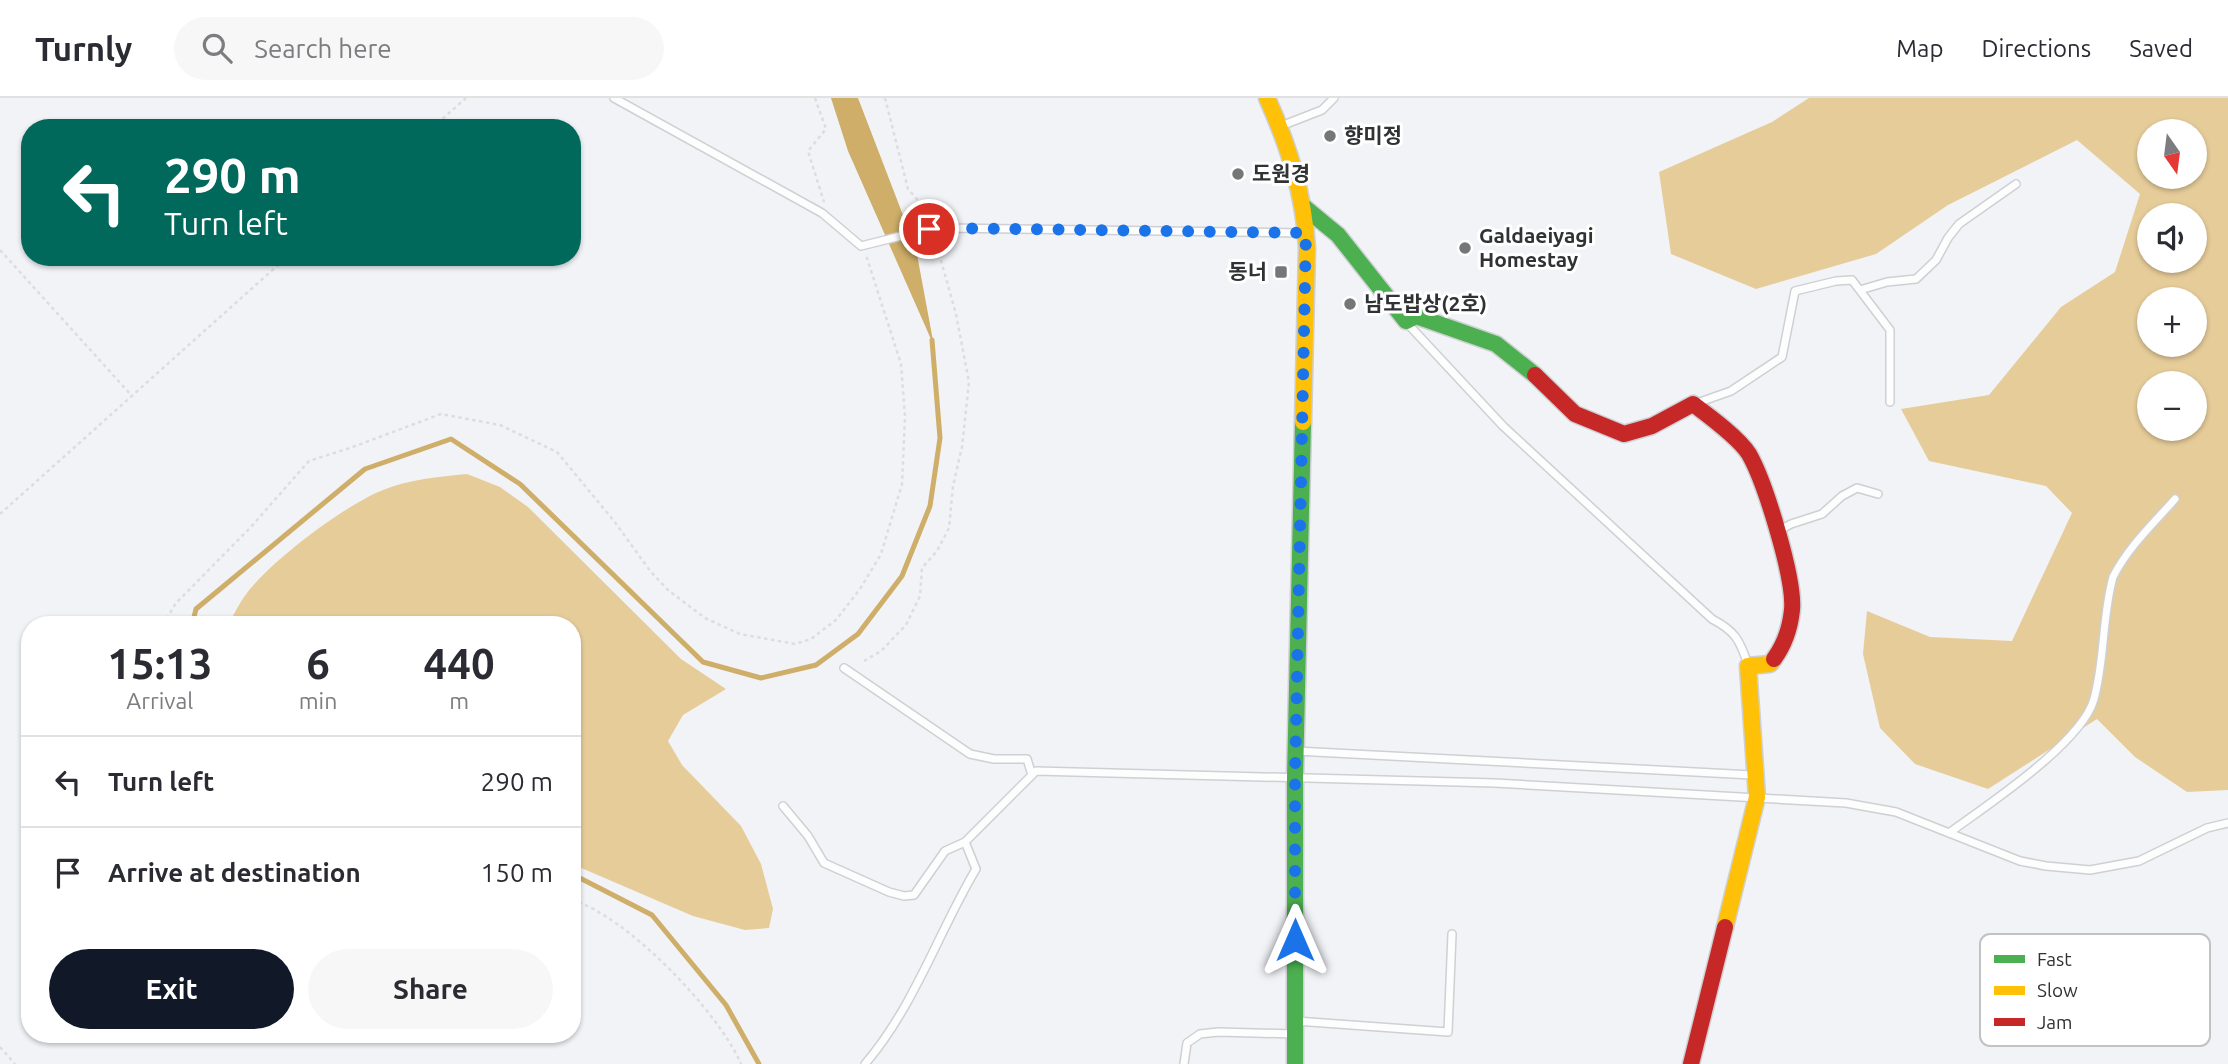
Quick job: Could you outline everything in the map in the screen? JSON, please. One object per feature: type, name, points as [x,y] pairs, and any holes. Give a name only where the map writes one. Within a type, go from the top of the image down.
[{"type":"street","points":[[1267,98],[1295,164],[1304,207],[1306,233],[1295,751],[1295,1064]]},
{"type":"street","points":[[1304,207],[1338,235],[1406,321],[1416,316],[1496,344],[1530,370],[1574,414],[1624,434],[1652,426],[1693,404],[1748,452],[1764,488],[1791,586],[1791,620],[1784,644],[1770,664],[1748,666],[1757,797],[1692,1064]]},
{"type":"lane","points":[[614,98],[822,213],[861,246],[929,229],[944,228],[1306,233]]},
{"type":"lane","points":[[1281,126],[1322,110],[1334,98]]},
{"type":"lane","points":[[1860,290],[1887,282],[1916,279],[1936,260],[1959,224],[2016,184]]},
{"type":"lane","points":[[1693,404],[1731,391],[1782,357],[1795,292],[1836,281],[1852,280],[1890,330],[1890,402]]},
{"type":"lane","points":[[1406,321],[1503,426],[1712,619],[1730,628],[1741,645],[1748,666]]},
{"type":"lane","points":[[1776,532],[1822,514],[1842,496],[1857,488],[1878,494]]},
{"type":"lane","points":[[1949,834],[2036,768],[2086,718],[2096,689],[2113,577],[2120,561],[2135,542],[2175,499]]},
{"type":"lane","points":[[844,668],[970,754],[994,759],[1027,759],[1032,775]]},
{"type":"lane","points":[[1295,751],[1756,775]]},
{"type":"lane","points":[[783,807],[808,835],[824,863],[904,896],[914,895],[945,851],[965,842],[1036,771],[1495,783],[1846,803],[1896,812],[2020,861],[2090,870],[2139,861],[2207,828],[2228,823]]},
{"type":"lane","points":[[865,1064],[882,1045],[899,1018],[976,869],[965,842]]},
{"type":"lane","points":[[1184,1064],[1187,1043],[1200,1034],[1295,1028],[1448,1032],[1452,934]]},
{"type":"path","points":[[442,119],[466,98]]},
{"type":"path","points":[[815,98],[826,129],[807,151],[824,199],[822,213]]},
{"type":"path","points":[[864,661],[881,651],[906,625],[920,596],[922,568],[937,551],[949,528],[969,382],[956,314],[940,257],[944,228],[908,188],[885,98]]},
{"type":"path","points":[[168,616],[176,603],[309,461],[440,414],[500,425],[557,452],[614,521],[651,572],[668,590],[705,618],[740,634],[795,644],[811,639],[835,620],[860,589],[881,554],[902,484],[905,417],[901,364],[870,264],[861,246]]},
{"type":"path","points":[[0,250],[132,396]]},
{"type":"path","points":[[0,514],[277,266]]},
{"type":"path","points":[[581,903],[616,923],[674,973],[703,1004],[741,1064]]},
{"type":"path","points":[[0,1047],[15,1064]]},
{"type":"shaded area","points":[[831,98],[858,98],[916,249],[934,346],[848,151]]},
{"type":"shaded area","points":[[1809,98],[2228,98],[2228,790],[2187,792],[2135,757],[2097,719],[1988,789],[1915,764],[1880,728],[1863,654],[1867,611],[1930,637],[2012,641],[2072,513],[2046,486],[1929,461],[1901,409],[1989,395],[2061,307],[2115,272],[2137,203],[2137,273],[2207,273],[2207,203],[2137,203],[2140,194],[2077,140],[1948,205],[1876,254],[1756,289],[1671,254],[1659,172],[1772,122]]},
{"type":"shaded area","points":[[467,474],[500,487],[528,507],[681,659],[726,689],[683,715],[668,741],[682,765],[741,826],[761,864],[773,909],[769,928],[745,930],[693,916],[581,868],[581,616],[233,616],[247,593],[273,565],[330,520],[383,490],[424,479]]},
{"type":"waterway","points":[[194,616],[196,609],[365,469],[451,439],[520,484],[703,662],[761,678],[816,665],[858,634],[902,576],[930,506],[940,438],[932,340]]},
{"type":"waterway","points":[[581,879],[652,915],[726,1005],[759,1064]]},
{"type":"traffic: fast","points":[[1304,207],[1338,235],[1406,321],[1416,316],[1496,344],[1535,375]]},
{"type":"traffic: fast","points":[[1295,1064],[1295,778],[1303,422]]},
{"type":"traffic: slow","points":[[1267,98],[1294,171],[1303,209],[1307,248],[1303,422]]},
{"type":"traffic: slow","points":[[1725,927],[1757,797],[1748,666],[1770,664],[1774,659]]},
{"type":"traffic: jam","points":[[1535,375],[1575,414],[1624,434],[1652,426],[1693,404],[1744,448],[1756,467],[1770,507],[1784,554],[1792,596],[1788,630],[1774,659]]},
{"type":"traffic: jam","points":[[1691,1064],[1725,927]]},
{"type":"place","name":"향미정","points":[[1330,136]]},
{"type":"place","name":"도원경","points":[[1238,174]]},
{"type":"place","name":"Galdaeiyagi Homestay","points":[[1465,248]]},
{"type":"place","name":"동너","points":[[1281,272]]},
{"type":"place","name":"남도밥상(2호)","points":[[1350,304]]},
{"type":"route","points":[[929,229],[1306,233],[1295,778],[1295,940]]}]
